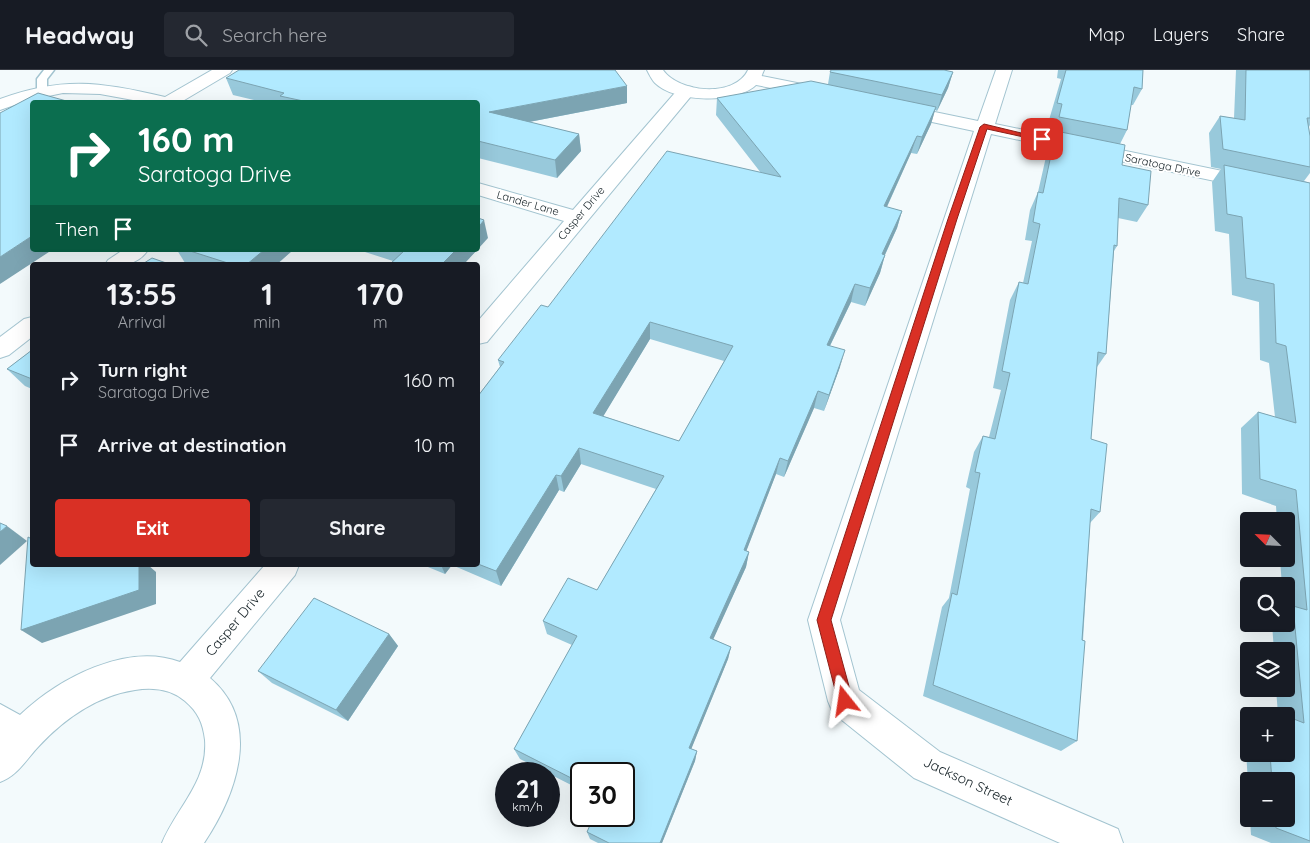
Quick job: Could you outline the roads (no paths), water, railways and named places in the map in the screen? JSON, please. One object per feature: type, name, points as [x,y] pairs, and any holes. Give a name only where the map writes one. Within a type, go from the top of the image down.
[{"type":"street","points":[[173,100],[224,70]]},
{"type":"street","points":[[655,70],[661,80],[686,91],[717,93],[732,90],[754,75],[843,98]]},
{"type":"street","name":"Jackson Street","points":[[1004,70],[950,228],[824,620],[845,701],[927,764],[1104,843]]},
{"type":"street","points":[[0,105],[21,96],[57,87],[89,87],[116,90],[155,100]]},
{"type":"street","name":"Casper Drive","points":[[480,334],[686,91]]},
{"type":"street","name":"Saratoga Drive","points":[[881,106],[1310,195]]},
{"type":"street","name":"Lander Lane","points":[[480,190],[578,218]]},
{"type":"street","points":[[120,262],[134,252]]},
{"type":"street","points":[[0,349],[30,326]]},
{"type":"street","name":"Casper Drive","points":[[187,680],[282,567]]},
{"type":"street","points":[[0,764],[11,729],[55,707],[90,686],[126,674],[159,672],[187,680],[206,695],[219,718],[223,747],[217,780],[201,816],[181,843]]},
{"type":"lane","points":[[42,91],[42,79],[49,70]]}]
